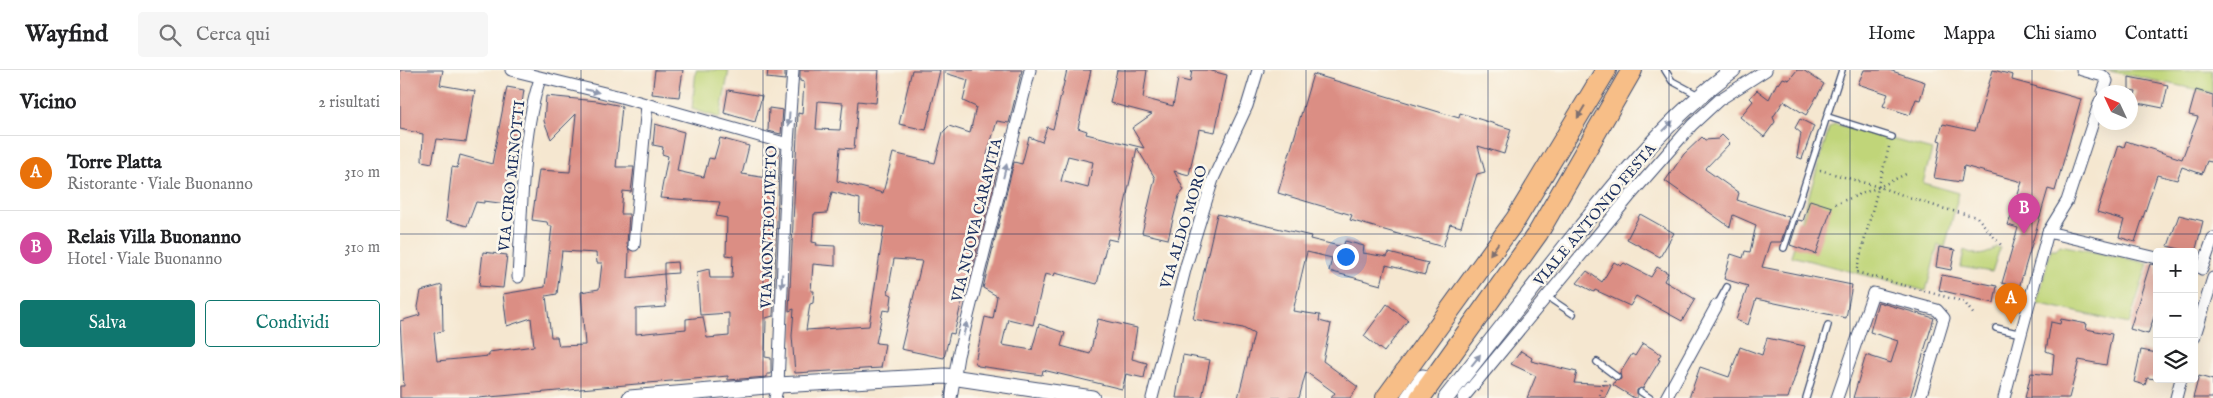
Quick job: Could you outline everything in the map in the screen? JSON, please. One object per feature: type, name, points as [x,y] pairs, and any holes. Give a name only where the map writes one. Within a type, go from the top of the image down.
[{"type":"highway","points":[[1386,398],[1516,218],[1606,70]]},
{"type":"highway","points":[[1420,398],[1538,233],[1632,70]]},
{"type":"street","points":[[511,70],[788,144]]},
{"type":"street","name":"VIA MONTEOLIVETO","points":[[776,391],[793,70]]},
{"type":"street","name":"VIA NUOVA CARAVITA","points":[[951,398],[958,356],[1030,70]]},
{"type":"street","name":"VIA ALDO MORO","points":[[1152,398],[1186,266],[1213,179],[1247,106],[1258,70]]},
{"type":"street","points":[[1408,398],[1531,228],[1626,70]]},
{"type":"street","points":[[1446,398],[1639,156],[1700,96],[1733,70]]},
{"type":"street","name":"VIALE ANTONIO FESTA","points":[[1463,398],[1546,296],[1692,125],[1719,100],[1766,70]]},
{"type":"street","points":[[2082,70],[2103,76],[2107,81],[2106,85]]},
{"type":"street","name":"VIA CIRO MENOTTI","points":[[518,277],[528,145],[534,99],[540,78]]},
{"type":"street","points":[[634,245],[647,105]]},
{"type":"street","points":[[2004,398],[2048,232],[2067,201],[2093,122]]},
{"type":"street","points":[[2048,232],[2153,257]]},
{"type":"street","points":[[2203,269],[2213,238]]},
{"type":"street","points":[[2198,325],[2213,278]]},
{"type":"street","points":[[1837,398],[1873,293],[1937,310],[1944,318],[1920,398]]},
{"type":"street","points":[[1666,398],[1717,305]]},
{"type":"street","points":[[630,398],[776,391],[956,377],[1092,398]]},
{"type":"street","points":[[2176,398],[2180,383]]},
{"type":"lane","points":[[1665,70],[1672,81],[1700,96]]},
{"type":"lane","points":[[1784,248],[1828,118],[1842,70]]},
{"type":"lane","points":[[1828,118],[1892,137]]},
{"type":"lane","points":[[1717,305],[1727,287]]},
{"type":"lane","points":[[1546,296],[1573,314]]},
{"type":"lane","points":[[1806,398],[1828,325]]},
{"type":"lane","points":[[1996,328],[2021,334]]},
{"type":"lane","points":[[1597,362],[1617,377]]},
{"type":"lane","points":[[1641,392],[1650,398]]},
{"type":"path","points":[[1892,137],[1856,272],[1964,302],[1974,315]]},
{"type":"path","points":[[1811,168],[1879,187],[1941,208],[1977,217],[2001,245]]},
{"type":"path","points":[[1835,204],[1879,187],[1908,173]]},
{"type":"path","points":[[1600,394],[1607,370]]},
{"type":"green space","points":[[696,70],[729,70],[720,118],[692,109]]},
{"type":"green space","points":[[2105,70],[2213,70],[2213,93]]},
{"type":"green space","points":[[1835,124],[1932,150],[1923,183],[1959,193],[1945,247],[1938,245],[1926,291],[1791,256],[1829,128]]},
{"type":"green space","points":[[2060,245],[2148,263],[2129,324],[2037,303],[2051,249],[2056,249]]},
{"type":"green space","points":[[1996,247],[2000,248],[1992,272],[1961,267],[1964,250],[1984,254]]},
{"type":"building","points":[[400,70],[443,70],[440,85],[475,91],[466,142],[437,139],[432,163],[422,161],[423,134],[400,129]]},
{"type":"building","points":[[655,70],[683,70],[679,97],[652,94]]},
{"type":"building","points":[[768,70],[785,70],[785,80],[767,78]]},
{"type":"building","points":[[800,70],[879,70],[876,103],[858,101],[854,149],[840,148],[837,181],[883,193],[893,153],[935,163],[943,132],[949,126],[970,133],[976,107],[963,101],[968,80],[945,73],[945,70],[1022,70],[1009,123],[997,121],[987,155],[1000,158],[967,288],[965,288],[954,334],[950,333],[944,358],[901,349],[922,261],[894,259],[888,293],[892,295],[890,311],[883,310],[876,343],[885,344],[881,368],[795,373],[792,336],[794,309],[789,311],[798,113],[802,114],[804,82],[800,81]],"holes":[[[818,101],[843,103],[840,130],[816,129]],[[832,192],[860,199],[859,223],[884,227],[869,326],[806,330],[810,304],[813,303],[814,291],[811,291],[813,264],[835,266],[835,246],[816,245],[817,243],[812,242],[814,214],[827,213]]]},
{"type":"building","points":[[912,70],[940,70],[926,130],[899,124]]},
{"type":"building","points":[[1067,70],[1091,70],[1078,128],[1087,131],[1086,134],[1144,148],[1132,128],[1152,114],[1110,103],[1117,70],[1147,70],[1143,98],[1173,106],[1178,79],[1190,82],[1192,70],[1208,70],[1227,75],[1215,132],[1199,129],[1189,175],[1174,171],[1184,190],[1179,196],[1168,239],[1142,233],[1155,178],[1137,148],[1117,241],[1108,239],[1097,284],[1055,273],[1054,276],[1045,274],[1033,325],[1008,319],[1002,345],[1032,350],[1039,324],[1065,333],[1061,346],[1090,354],[1098,319],[1137,328],[1132,359],[1147,363],[1144,378],[1126,374],[1122,389],[1043,370],[1042,375],[978,366],[975,362],[985,317],[993,319],[997,296],[983,288],[1014,162],[1022,164],[1029,137],[1042,142],[1047,127],[1053,129]],"holes":[[[1068,156],[1093,162],[1088,188],[1061,181]]]},
{"type":"building","points":[[1797,70],[1803,70],[1824,84],[1806,115],[1784,101],[1773,117],[1775,122],[1764,137],[1740,117],[1753,101],[1750,98],[1757,90],[1769,99],[1777,83],[1779,84],[1783,78],[1789,80]]},
{"type":"building","points":[[1864,70],[1889,70],[1925,82],[1920,100],[1916,99],[1910,115],[1883,106],[1888,94],[1858,84]]},
{"type":"building","points":[[1993,70],[2013,75],[2012,80],[2081,99],[2055,191],[2048,189],[2019,288],[2002,283],[2018,228],[2008,225],[2022,182],[1964,166],[1961,182],[1934,178],[1941,141],[1938,140],[1943,124],[1975,131]]},
{"type":"building","points":[[1313,74],[1459,118],[1460,113],[1511,129],[1504,154],[1478,146],[1485,172],[1477,174],[1461,227],[1450,224],[1443,247],[1350,220],[1352,215],[1278,193]]},
{"type":"building","points":[[2129,77],[2168,85],[2163,108],[2138,103],[2138,85],[2129,85]]},
{"type":"building","points":[[507,87],[524,90],[517,137],[511,135],[505,160],[512,161],[506,187],[511,189],[507,204],[484,201],[484,203],[476,202],[467,226],[446,220],[452,167],[457,168],[460,155],[492,164]]},
{"type":"building","points":[[728,90],[762,96],[755,122],[724,113]]},
{"type":"building","points":[[2196,90],[2213,95],[2213,155],[2211,162],[2207,161],[2202,174],[2182,167],[2177,180],[2157,175],[2135,242],[2119,237],[2124,220],[2097,212],[2119,145],[2124,147],[2126,141],[2182,159],[2198,117],[2189,115]]},
{"type":"building","points":[[546,96],[597,101],[622,106],[616,167],[634,167],[631,192],[623,191],[621,214],[629,214],[627,244],[629,251],[628,278],[664,274],[666,307],[636,309],[636,334],[686,329],[686,319],[703,317],[707,338],[729,336],[729,313],[700,315],[697,272],[709,269],[710,278],[732,278],[733,256],[726,255],[727,218],[716,216],[720,202],[660,198],[668,156],[662,154],[663,147],[653,145],[655,124],[684,132],[677,171],[704,177],[709,158],[714,159],[720,138],[749,146],[742,174],[767,178],[768,146],[780,150],[773,316],[766,318],[765,357],[771,358],[771,374],[767,374],[767,377],[728,380],[728,376],[478,398],[400,398],[400,386],[404,386],[400,321],[420,315],[418,307],[421,291],[442,285],[443,331],[434,333],[437,361],[489,356],[489,352],[534,346],[531,318],[507,326],[503,294],[545,287],[552,226],[548,226],[547,222],[532,220],[539,170],[570,172],[576,114],[551,139],[544,121]],"holes":[[[562,251],[596,253],[597,263],[602,263],[599,289],[581,292],[585,345],[559,346],[557,337],[551,337],[546,296],[557,294]]]},
{"type":"building","points":[[769,108],[783,110],[781,134],[768,131]]},
{"type":"building","points":[[1800,119],[1814,126],[1802,159],[1797,157],[1801,133],[1795,128]]},
{"type":"building","points":[[1722,135],[1730,143],[1705,169],[1739,193],[1737,200],[1789,217],[1781,242],[1770,242],[1762,267],[1852,285],[1846,318],[1756,299],[1748,325],[1736,320],[1748,286],[1724,279],[1731,254],[1743,258],[1745,251],[1750,252],[1756,225],[1733,215],[1730,227],[1665,181],[1684,154],[1702,137],[1705,140],[1718,139]]},
{"type":"building","points":[[1810,200],[1832,207],[1816,254],[1790,245],[1798,220],[1803,221]]},
{"type":"building","points":[[1217,214],[1311,236],[1310,239],[1343,247],[1345,241],[1364,246],[1363,253],[1387,257],[1389,253],[1428,263],[1425,275],[1386,265],[1381,285],[1329,271],[1332,258],[1307,252],[1293,311],[1320,315],[1319,321],[1331,324],[1323,361],[1358,387],[1350,398],[1331,398],[1335,393],[1306,372],[1299,398],[1238,398],[1254,334],[1243,328],[1193,319]]},
{"type":"building","points":[[1640,214],[1674,233],[1660,257],[1627,239]]},
{"type":"building","points":[[2179,215],[2203,221],[2196,248],[2168,246]]},
{"type":"building","points":[[1939,247],[1955,250],[1951,270],[1936,267]]},
{"type":"building","points":[[483,252],[507,255],[503,288],[479,286]]},
{"type":"building","points":[[677,262],[678,273],[664,274],[664,263]]},
{"type":"building","points":[[1614,262],[1621,266],[1624,263],[1651,277],[1657,267],[1668,273],[1664,281],[1695,299],[1682,321],[1636,296],[1630,306],[1577,283],[1587,271],[1602,282]]},
{"type":"building","points":[[2150,264],[2153,264],[2153,320],[2148,334],[2130,329]]},
{"type":"building","points":[[1942,275],[1997,286],[1994,303],[1939,290]]},
{"type":"building","points":[[1878,302],[1934,318],[1910,398],[1853,398],[1866,355],[1891,363],[1898,341],[1870,332]]},
{"type":"building","points":[[1387,304],[1408,320],[1384,352],[1364,336]]},
{"type":"building","points":[[2061,319],[2087,324],[2086,329],[2112,334],[2106,365],[2079,360],[2069,398],[2025,398],[2031,373],[2052,375],[2054,354],[2046,351],[2051,322],[2060,324]]},
{"type":"building","points":[[1767,338],[1805,346],[1788,398],[1689,398],[1700,367],[1729,377],[1740,347],[1762,355]]},
{"type":"building","points":[[1643,343],[1661,354],[1658,359],[1660,360],[1643,388],[1637,390],[1637,398],[1634,398],[1613,385],[1615,381],[1621,379],[1620,373],[1632,354],[1635,356]]},
{"type":"building","points":[[2141,350],[2153,352],[2153,379],[2147,378],[2145,385],[2134,382]]},
{"type":"building","points":[[1521,351],[1532,358],[1531,361],[1577,372],[1574,383],[1611,385],[1605,398],[1527,398],[1536,376],[1511,364]]},
{"type":"building","points":[[1183,355],[1210,360],[1202,398],[1176,398]]},
{"type":"building","points":[[2199,376],[2213,380],[2213,398],[2193,398]]},
{"type":"place","name":"Relais Villa Buonanno","points":[[2024,234]]},
{"type":"place","name":"Torre Platta","points":[[2011,324]]}]
